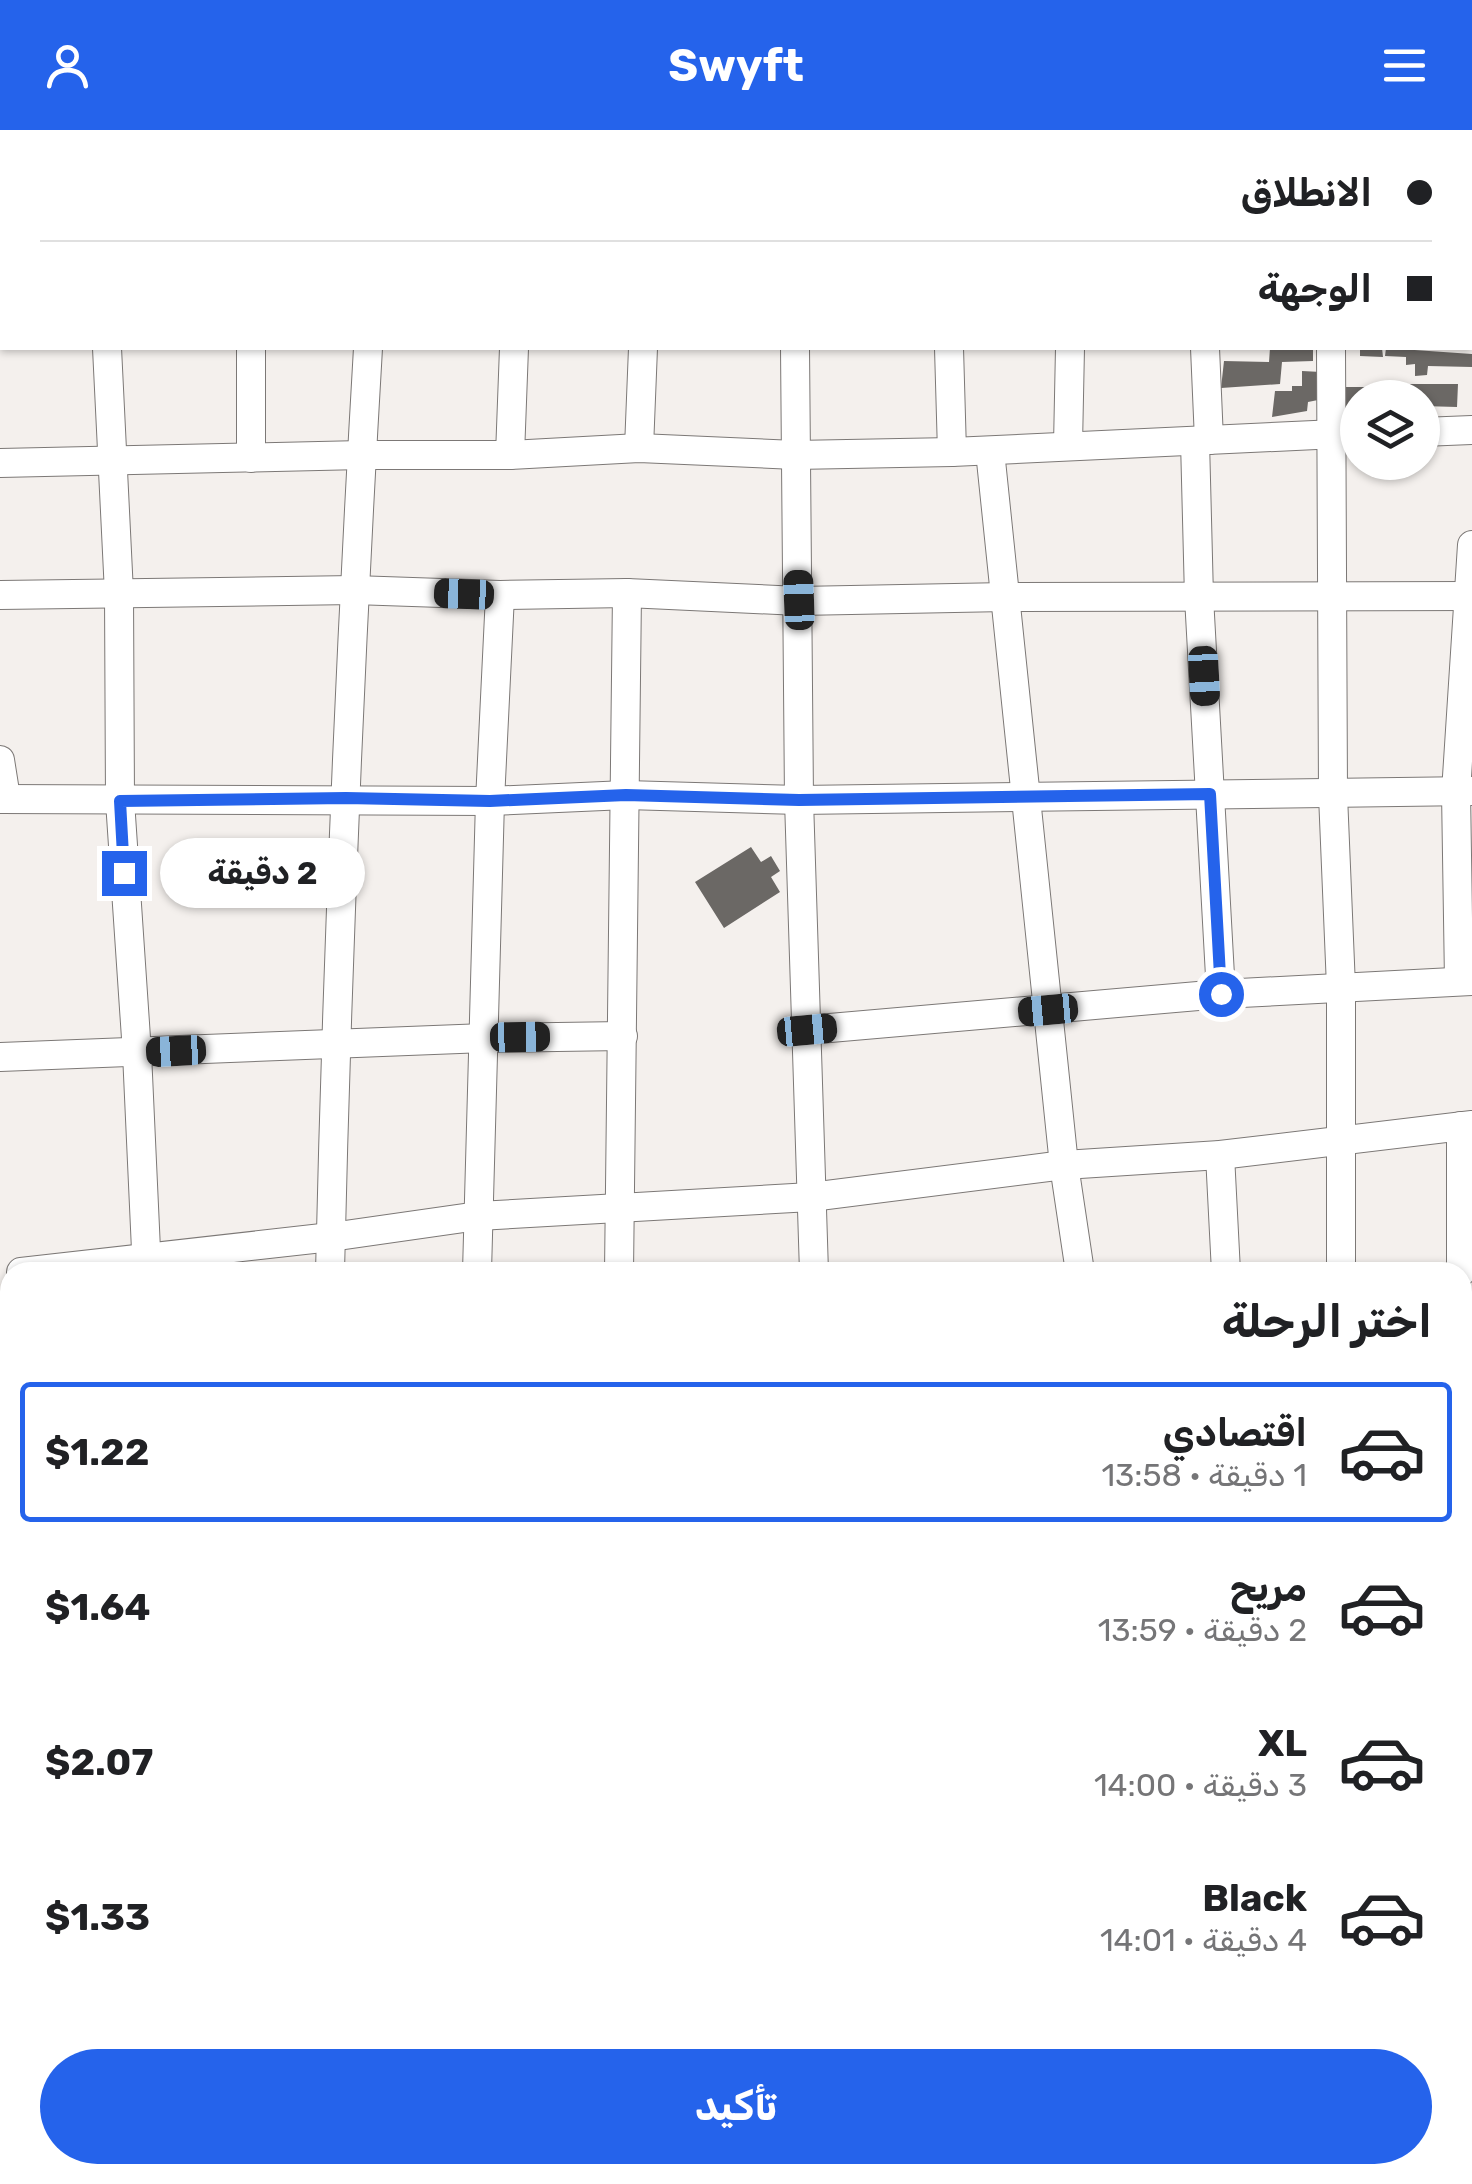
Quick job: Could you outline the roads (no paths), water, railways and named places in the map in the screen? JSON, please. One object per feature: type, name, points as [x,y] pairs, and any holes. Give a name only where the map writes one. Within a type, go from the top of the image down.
[{"type":"street","points":[[107,350],[119,594],[120,801],[147,1262]]},
{"type":"street","points":[[250,350],[250,458]]},
{"type":"street","points":[[330,1262],[334,1044],[368,350]]},
{"type":"street","points":[[510,455],[514,350]]},
{"type":"street","points":[[639,448],[643,350]]},
{"type":"street","points":[[795,350],[799,800],[814,1262]]},
{"type":"street","points":[[948,350],[952,452]]},
{"type":"street","points":[[1068,446],[1070,350]]},
{"type":"street","points":[[1205,350],[1200,598],[1221,994]]},
{"type":"street","points":[[1332,350],[1340,400]]},
{"type":"street","points":[[1440,431],[1472,430]]},
{"type":"street","points":[[0,463],[510,455],[639,448],[795,455],[952,452],[1340,433]]},
{"type":"street","points":[[990,451],[1064,1165],[1079,1262]]},
{"type":"street","points":[[1341,1262],[1334,596],[1342,480]]},
{"type":"street","points":[[807,1030],[1221,994],[1466,981],[1464,792],[1472,544]]},
{"type":"street","points":[[0,595],[354,590],[500,595],[627,592],[799,600],[1471,596]]},
{"type":"street","points":[[619,1262],[627,592]]},
{"type":"street","points":[[477,1262],[500,595]]},
{"type":"street","points":[[0,760],[3,798],[120,801],[490,801],[626,795],[799,800],[1464,792]]},
{"type":"street","points":[[0,1057],[623,1036]]},
{"type":"street","points":[[167,1262],[478,1216],[811,1197],[1064,1165],[1220,1155],[1467,1126],[1461,1262]]},
{"type":"street","points":[[1220,1155],[1224,1262]]}]
